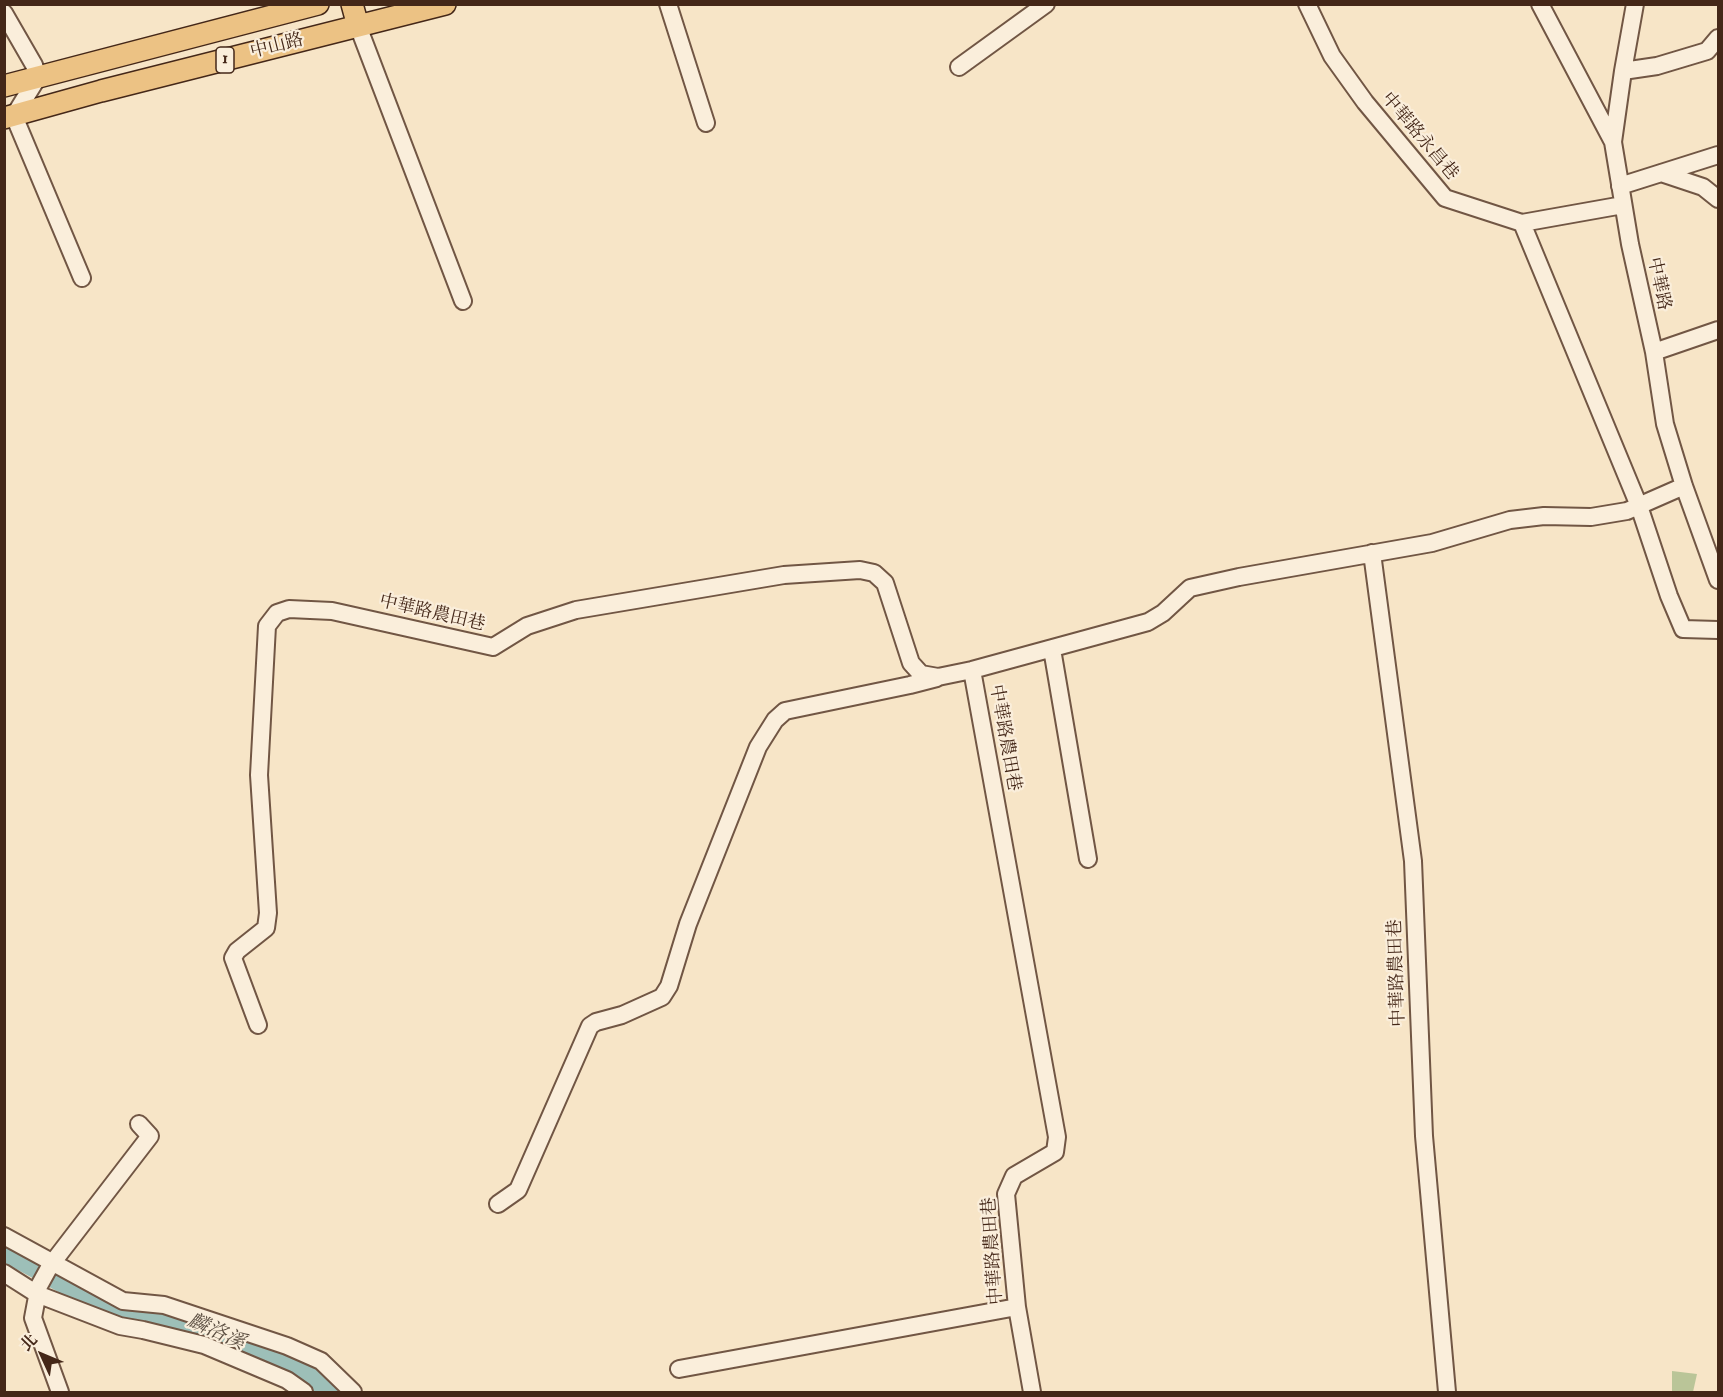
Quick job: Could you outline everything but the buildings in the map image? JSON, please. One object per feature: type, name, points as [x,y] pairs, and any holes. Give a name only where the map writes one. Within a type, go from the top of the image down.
[{"type":"main road","name":"中山路","points":[[4,86],[318,4]]},
{"type":"main road","points":[[352,4],[358,26]]},
{"type":"main road","name":"中山路","points":[[9,117],[101,91],[446,4]]},
{"type":"street","points":[[668,4],[706,123]]},
{"type":"street","points":[[959,67],[1046,4]]},
{"type":"street","name":"中華路永昌巷","points":[[1307,4],[1332,56],[1365,102],[1445,198],[1522,222],[1623,205]]},
{"type":"street","name":"中華路","points":[[1540,4],[1613,142],[1630,244],[1654,352],[1665,423],[1684,486],[1712,546],[1719,580]]},
{"type":"street","points":[[1613,142],[1635,4]]},
{"type":"street","points":[[4,14],[34,65],[38,77],[9,117],[82,278]]},
{"type":"street","points":[[358,26],[463,301]]},
{"type":"street","points":[[1623,71],[1657,66],[1707,51],[1719,39]]},
{"type":"street","points":[[1620,186],[1719,155]]},
{"type":"street","points":[[1661,172],[1703,187],[1719,199]]},
{"type":"street","points":[[1522,222],[1639,506],[1669,596],[1683,629],[1719,630]]},
{"type":"street","points":[[1654,352],[1719,330]]},
{"type":"street","name":"中華路農田巷","points":[[258,1025],[233,958],[237,951],[266,928],[268,914],[260,775],[267,626],[277,613],[289,609],[332,611],[493,647],[527,626],[576,610],[784,575],[860,570],[874,573],[885,583],[911,663],[921,674],[938,677],[972,670],[1148,622],[1163,614],[1190,588],[1239,577],[1432,543],[1510,520],[1544,516],[1591,517],[1627,511],[1684,486]]},
{"type":"street","name":"中華路農田巷","points":[[1372,553],[1413,861],[1424,1136],[1447,1392]]},
{"type":"street","points":[[1052,649],[1088,859]]},
{"type":"street","name":"中華路農田巷","points":[[972,670],[1058,1137],[1054,1152],[1014,1176],[1006,1194],[1017,1307],[1032,1392]]},
{"type":"street","points":[[498,1204],[518,1190],[590,1026],[662,997],[669,986],[687,924],[758,747],[775,720],[785,711],[938,677]]},
{"type":"street","points":[[60,1392],[33,1318],[38,1290],[51,1264],[150,1136],[138,1124]]},
{"type":"street","points":[[4,1236],[51,1264],[123,1300],[164,1305],[287,1346],[321,1361],[353,1392]]},
{"type":"street","points":[[4,1273],[120,1326],[204,1345],[287,1380],[304,1392]]},
{"type":"street","points":[[679,1369],[1017,1307]]},
{"type":"green space","points":[[1672,1371],[1697,1374],[1693,1392],[1672,1392]]},
{"type":"waterway","name":"麟洛溪","points":[[4,1247],[136,1317],[179,1317],[287,1364],[324,1392]]}]
